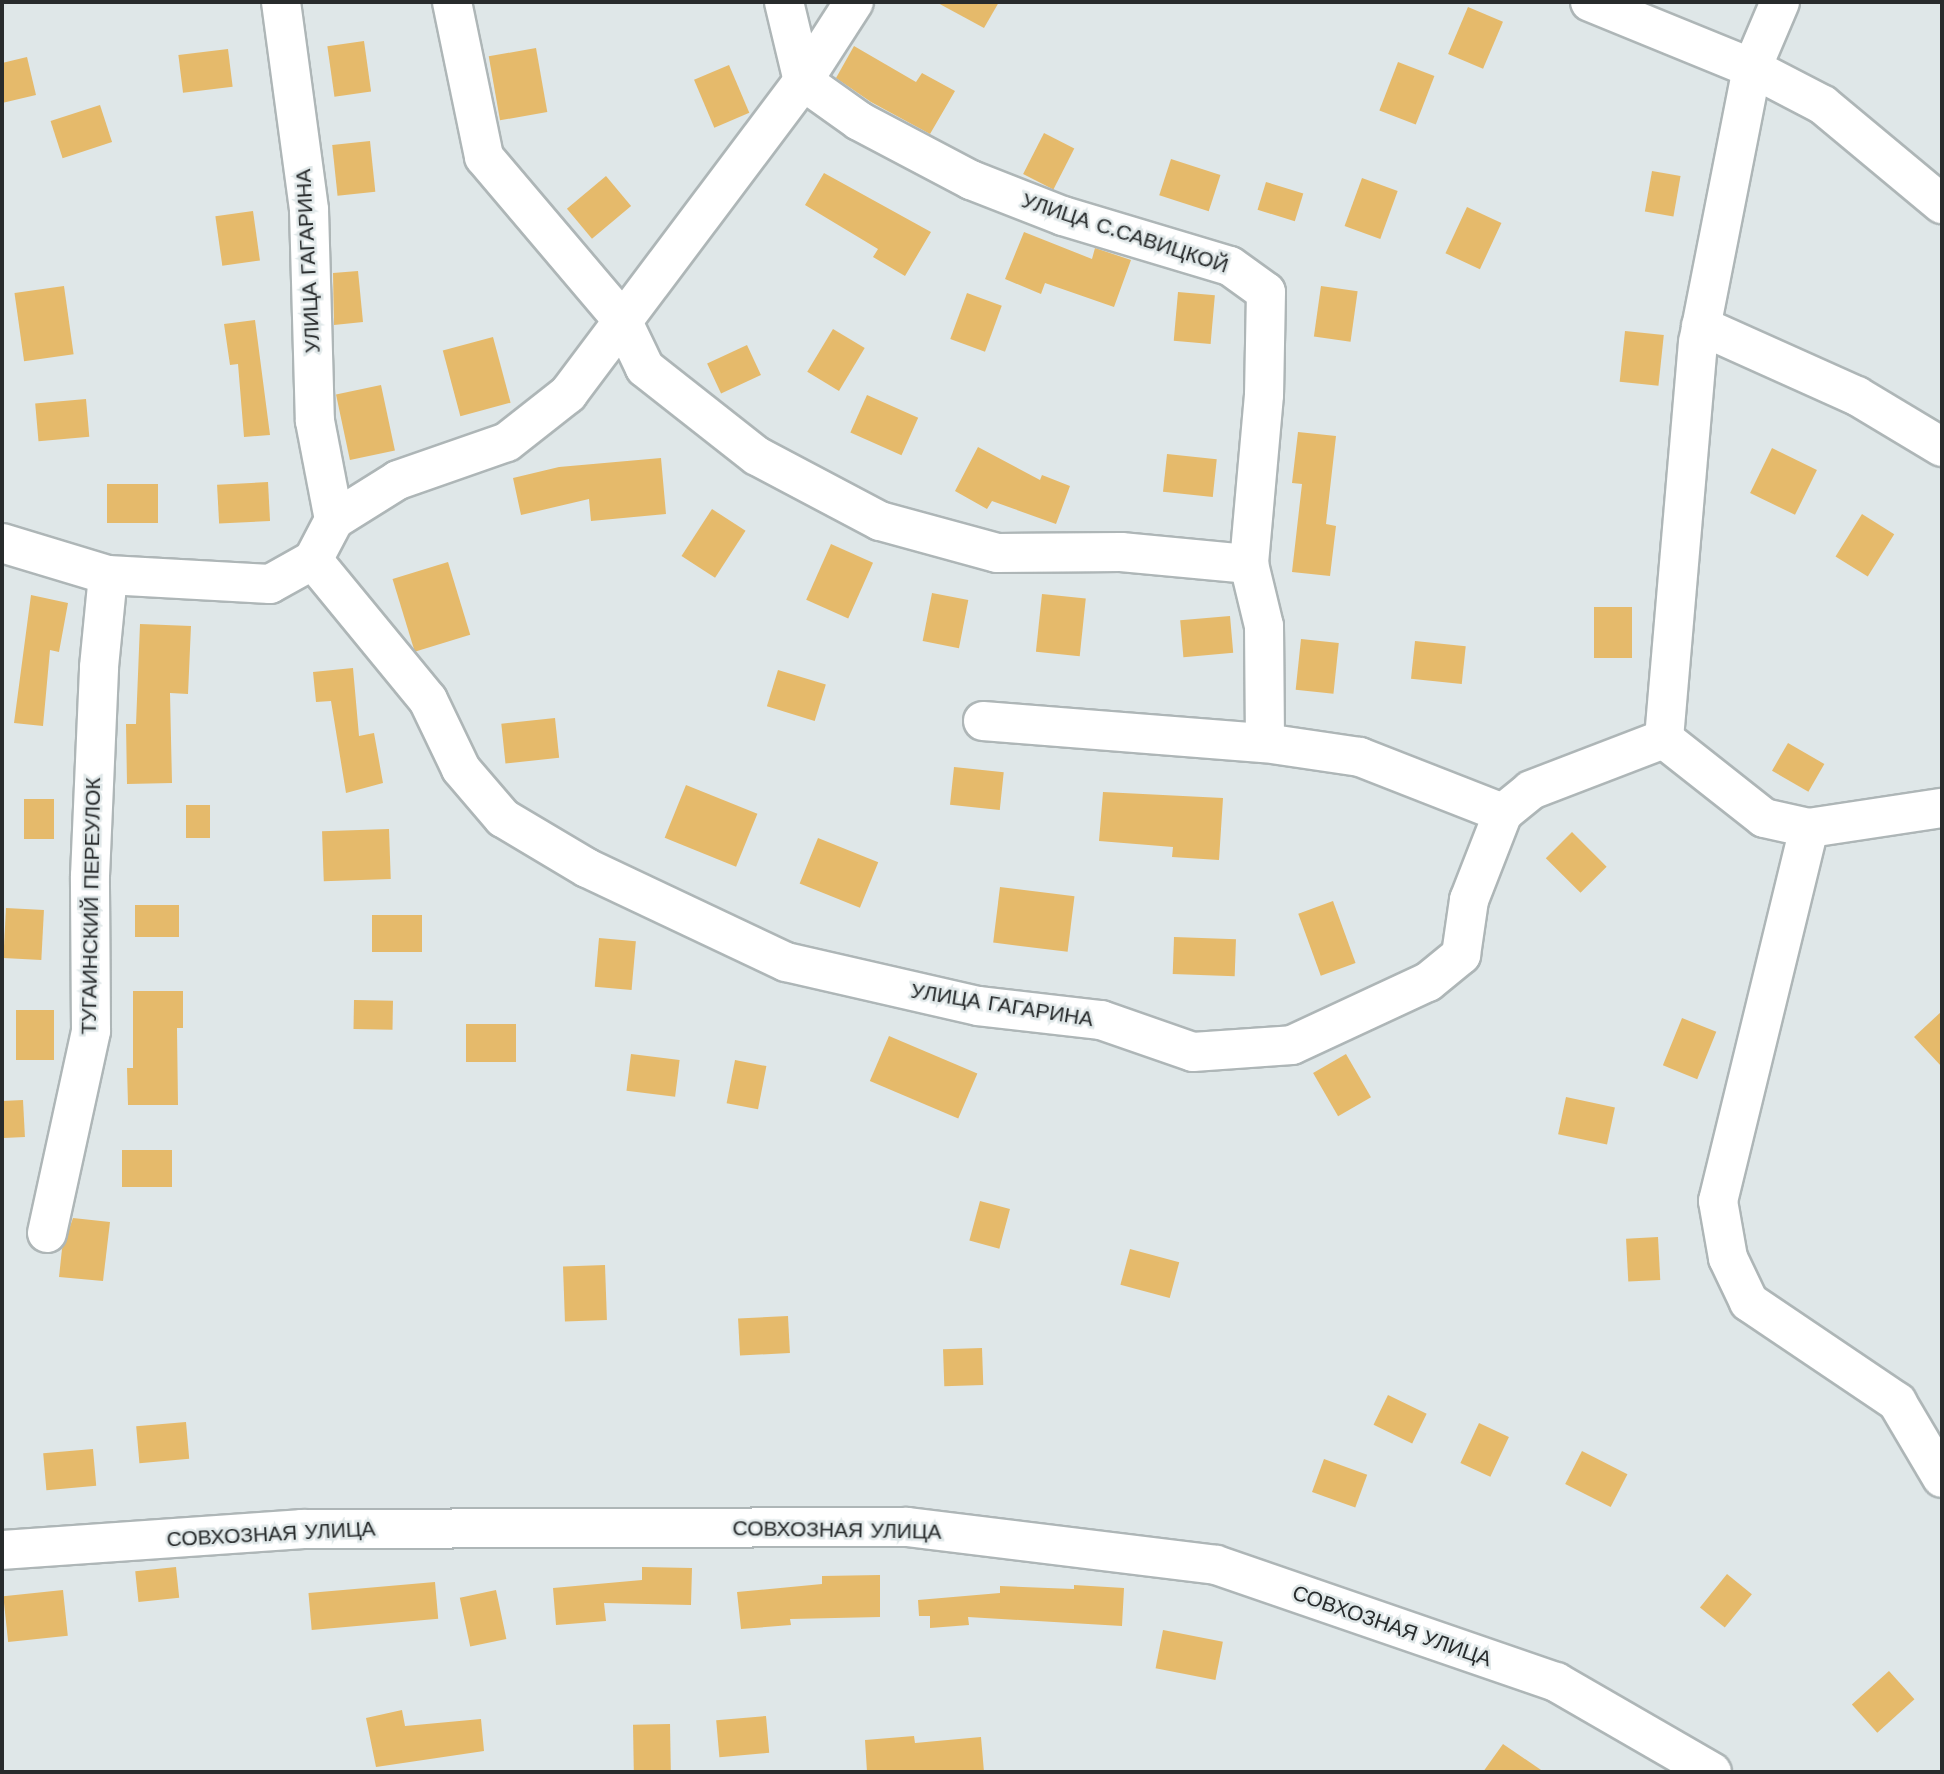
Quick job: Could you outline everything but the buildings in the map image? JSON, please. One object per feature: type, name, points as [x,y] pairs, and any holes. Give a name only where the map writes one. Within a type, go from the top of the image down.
[{"type":"street","name":"УЛИЦА ГАГАРИНА","points":[[281,2],[309,210],[315,421],[334,520]]},
{"type":"street","points":[[452,2],[484,157],[622,320],[645,368],[757,456],[880,521],[998,553],[1121,552],[1249,564]]},
{"type":"street","points":[[784,2],[803,81]]},
{"type":"street","points":[[2,543],[108,575],[270,584],[313,560],[334,520],[398,481],[507,442],[568,394],[803,81],[854,2]]},
{"type":"street","points":[[1590,2],[1752,68],[1823,106],[1942,204]]},
{"type":"street","points":[[1780,2],[1752,68],[1701,326],[1664,739],[1764,818],[1809,828],[1942,808]]},
{"type":"street","name":"УЛИЦА С.САВИЦКОЙ","points":[[803,81],[859,121],[971,180],[1063,216],[1230,266],[1266,292],[1264,395],[1249,564],[1264,626],[1265,743]]},
{"type":"street","points":[[1701,326],[1857,396],[1942,447]]},
{"type":"street","name":"УЛИЦА ГАГАРИНА","points":[[313,560],[428,699],[461,769],[486,799],[503,818],[587,868],[786,962],[978,1006],[1101,1020],[1193,1052],[1292,1045],[1428,982],[1461,955],[1469,900],[1503,813],[1531,790],[1664,739]]},
{"type":"street","name":"ТУГАИНСКИЙ ПЕРЕУЛОК","points":[[47,1233],[91,1031],[90,876],[99,667],[108,575]]},
{"type":"street","points":[[984,720],[1265,743],[1360,757],[1503,813]]},
{"type":"street","points":[[1809,828],[1718,1201],[1728,1258],[1749,1302],[1897,1402],[1942,1478]]},
{"type":"street","name":"СОВХОЗНАЯ УЛИЦА","points":[[2,1550],[302,1529],[907,1527],[1216,1565],[1556,1682],[1712,1772]]}]
